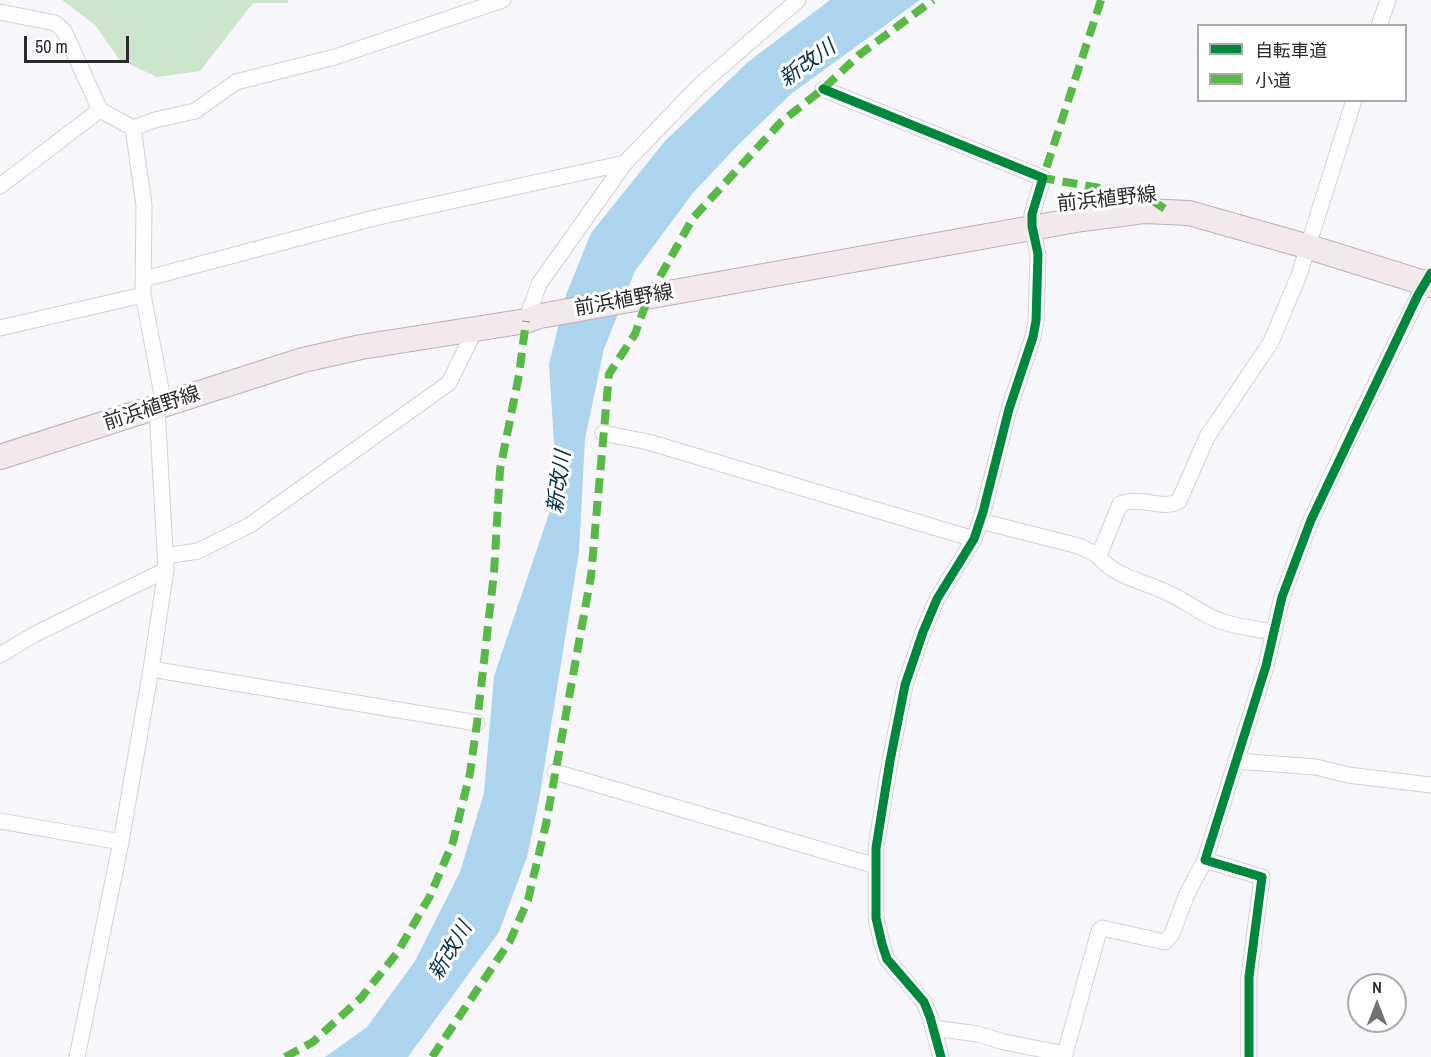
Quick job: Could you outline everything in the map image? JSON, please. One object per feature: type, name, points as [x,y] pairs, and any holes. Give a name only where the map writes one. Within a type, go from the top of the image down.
[{"type":"main road","name":"前浜植野線","points":[[0,457],[303,360],[361,347],[639,299],[1032,226],[1144,212],[1189,213],[1429,280]]},
{"type":"street","points":[[0,12],[56,23],[64,31],[100,110],[134,128],[155,120],[195,111],[236,82],[335,57],[503,0]]},
{"type":"street","points":[[533,318],[539,284],[562,248],[625,163],[699,86],[798,0]]},
{"type":"street","points":[[1380,24],[1388,0]]},
{"type":"street","points":[[823,89],[1043,178],[1032,214],[1038,254],[1036,321],[1033,337],[1009,410],[974,538],[937,599],[922,632],[905,685],[876,848],[876,918],[882,944],[887,959],[924,1002],[941,1057]]},
{"type":"street","points":[[1097,555],[1100,553],[1120,504],[1131,500],[1172,505],[1179,501],[1207,437],[1271,342],[1309,247],[1353,102]]},
{"type":"street","points":[[0,186],[100,110]]},
{"type":"street","points":[[77,1057],[121,842],[151,669],[166,563],[161,406],[143,295],[144,205],[134,128]]},
{"type":"street","points":[[144,279],[374,218],[625,163]]},
{"type":"street","points":[[933,1028],[978,1034],[1065,1055],[1099,931],[1102,928],[1165,942],[1172,934],[1186,894],[1205,860],[1266,666],[1282,597],[1311,520],[1429,280]]},
{"type":"street","points":[[0,328],[143,295]]},
{"type":"street","points":[[0,655],[166,563],[198,551],[250,525],[449,383],[476,328]]},
{"type":"street","points":[[603,433],[648,442],[974,538]]},
{"type":"street","points":[[980,521],[1079,546],[1097,555],[1107,567],[1123,576],[1169,593],[1213,618],[1274,633]]},
{"type":"street","points":[[151,669],[477,723]]},
{"type":"street","points":[[1236,761],[1316,767],[1348,775],[1431,785]]},
{"type":"street","points":[[555,772],[876,866]]},
{"type":"street","points":[[0,821],[121,842]]},
{"type":"street","points":[[1205,860],[1262,877],[1249,977],[1249,1057]]},
{"type":"green space","points":[[62,0],[288,0],[288,3],[253,3],[200,71],[157,77],[119,59],[95,25]]},
{"type":"water","name":"新改川","points":[[830,0],[920,0],[791,94],[693,193],[635,271],[604,349],[585,439],[579,552],[539,800],[527,857],[499,932],[408,1057],[325,1057],[367,1027],[415,961],[460,872],[484,793],[494,676],[557,490],[549,364],[566,295],[591,233],[665,141],[748,62]]},
{"type":"marked path","points":[[432,1057],[510,941],[528,900],[546,824],[591,576],[609,374],[635,334],[648,298],[693,218],[781,122],[823,89],[859,55],[933,0]]},
{"type":"marked path","points":[[1101,0],[1043,178],[1145,196],[1170,212]]},
{"type":"marked path","points":[[285,1057],[313,1042],[361,998],[397,953],[430,896],[453,842],[470,773],[494,573],[500,470],[519,375],[526,321]]},
{"type":"cycle path","points":[[823,89],[1043,178],[1032,214],[1038,254],[1036,321],[1033,337],[1009,409],[974,539],[937,599],[905,685],[876,848],[876,918],[882,944],[887,959],[924,1002],[941,1057]]},
{"type":"cycle path","points":[[1249,1057],[1249,977],[1262,877],[1205,860],[1266,666],[1282,597],[1311,520],[1418,295],[1431,273]]}]
